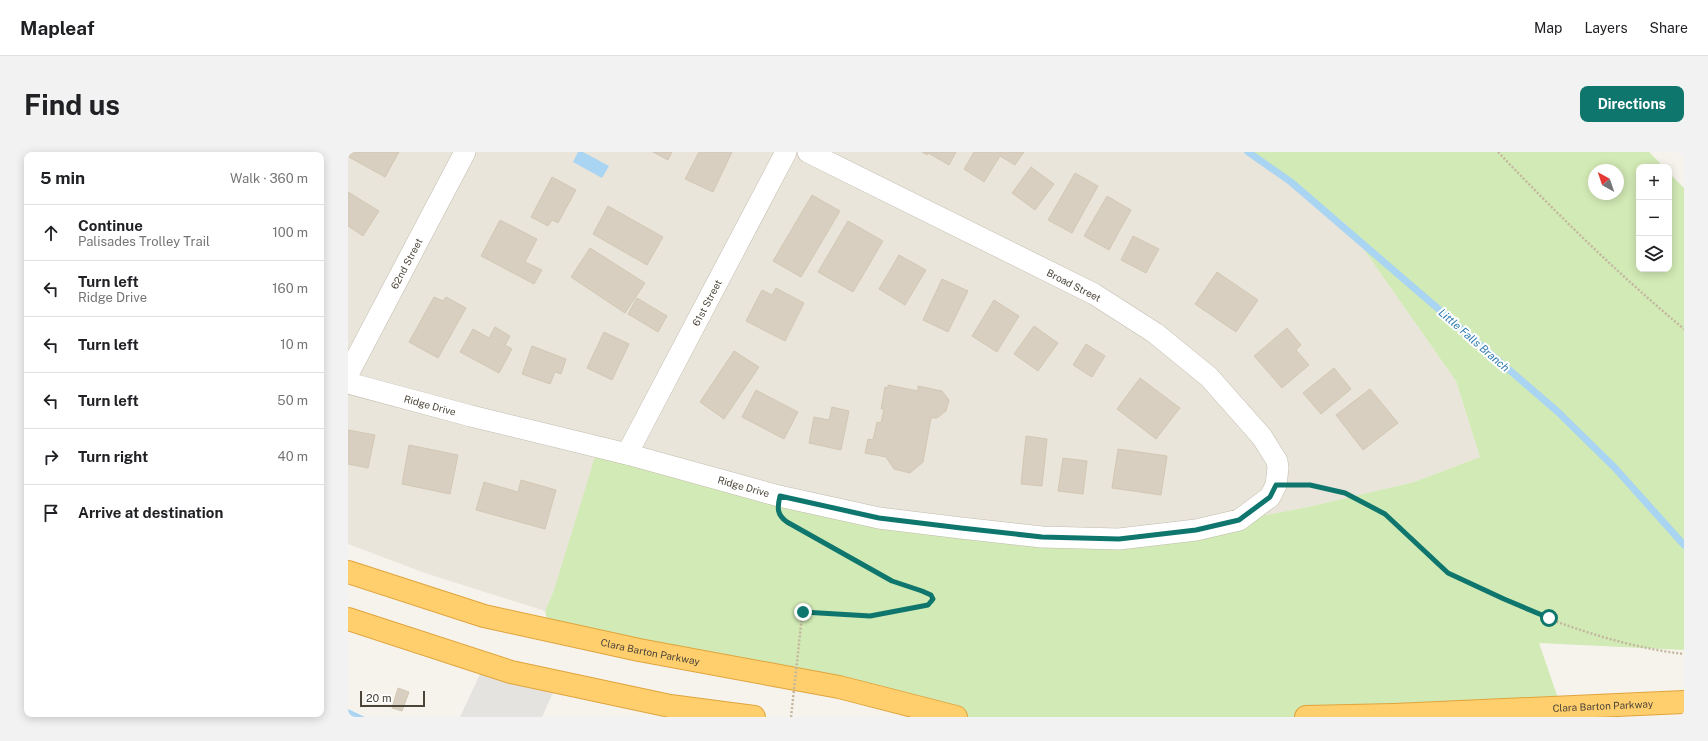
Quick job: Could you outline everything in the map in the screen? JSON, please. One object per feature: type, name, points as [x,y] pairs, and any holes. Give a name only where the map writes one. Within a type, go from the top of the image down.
[{"type":"highway","name":"Clara Barton Parkway","points":[[348,572],[484,616],[639,650],[839,688],[956,717]]},
{"type":"highway","points":[[348,620],[511,672],[670,706],[754,717]]},
{"type":"highway","name":"Clara Barton Parkway","points":[[1306,717],[1394,715],[1684,702]]},
{"type":"street","name":"62nd Street","points":[[348,374],[465,152]]},
{"type":"street","name":"61st Street","points":[[627,454],[786,152]]},
{"type":"street","name":"Broad Street","points":[[808,152],[1094,294],[1156,333],[1209,377],[1262,437],[1277,460],[1278,476],[1276,485]]},
{"type":"street","name":"Ridge Drive","points":[[348,383],[471,416],[627,454],[780,496],[879,518],[954,528],[1042,537],[1119,539],[1196,530],[1239,520],[1270,497],[1276,485]]},
{"type":"path","points":[[1498,152],[1594,249],[1684,329]]},
{"type":"path","points":[[1276,485],[1310,485],[1345,493],[1385,514],[1448,573],[1549,618],[1595,634],[1657,650],[1684,654]]},
{"type":"path","points":[[780,496],[777,509],[780,517],[787,522],[892,581],[922,591],[931,595],[933,599],[928,605],[870,616],[803,612],[791,717]]},
{"type":"shaded area","points":[[348,152],[1246,152],[1346,224],[1456,381],[1480,457],[1414,482],[1308,507],[1239,520],[554,590],[545,611],[425,573],[348,544]]},
{"type":"shaded area","points":[[480,674],[553,693],[542,717],[460,717]]},
{"type":"green space","points":[[1246,152],[1649,152],[1661,164],[1636,164],[1636,272],[1672,272],[1672,176],[1684,188],[1684,650],[1539,643],[1561,707],[1306,717],[956,717],[550,630],[545,611],[554,590],[598,447],[779,496],[1119,539],[1239,520],[1308,507],[1414,482],[1480,457],[1456,381],[1346,224]]},
{"type":"water","points":[[578,152],[583,152],[609,166],[602,178],[573,162]]},
{"type":"water","points":[[348,709],[365,717],[348,717]]},
{"type":"building","points":[[351,152],[399,152],[385,177],[349,157]]},
{"type":"building","points":[[653,152],[672,152],[668,160]]},
{"type":"building","points":[[699,152],[732,152],[713,192],[685,179]]},
{"type":"building","points":[[922,152],[956,152],[949,165],[928,153],[927,155]]},
{"type":"building","points":[[974,152],[1024,152],[1015,165],[1000,156],[984,182],[964,169]]},
{"type":"building","points":[[1031,167],[1054,184],[1035,210],[1012,193]]},
{"type":"building","points":[[1075,173],[1098,186],[1072,233],[1048,220]]},
{"type":"building","points":[[552,177],[576,190],[558,223],[552,220],[548,226],[531,217]]},
{"type":"building","points":[[348,192],[379,211],[363,236],[348,226]]},
{"type":"building","points":[[812,195],[840,211],[801,277],[773,261]]},
{"type":"building","points":[[1107,196],[1131,210],[1109,250],[1084,236]]},
{"type":"building","points":[[608,206],[663,237],[647,265],[593,234]]},
{"type":"building","points":[[500,220],[537,239],[525,262],[542,270],[534,284],[481,256]]},
{"type":"building","points":[[848,221],[883,241],[853,292],[818,272]]},
{"type":"building","points":[[1133,236],[1159,249],[1146,273],[1121,260]]},
{"type":"building","points":[[590,248],[645,283],[625,313],[571,277]]},
{"type":"building","points":[[899,255],[926,270],[905,305],[879,289]]},
{"type":"building","points":[[1217,272],[1258,300],[1236,332],[1195,304]]},
{"type":"building","points":[[942,279],[968,291],[948,332],[923,320]]},
{"type":"building","points":[[776,288],[804,303],[785,341],[746,321],[762,290],[772,295]]},
{"type":"building","points":[[434,297],[443,301],[446,297],[466,308],[438,358],[409,342]]},
{"type":"building","points":[[637,298],[667,316],[658,332],[628,314]]},
{"type":"building","points":[[994,300],[1019,316],[997,352],[972,336]]},
{"type":"building","points":[[1034,326],[1058,343],[1038,371],[1014,354]]},
{"type":"building","points":[[495,327],[510,336],[505,345],[512,349],[499,373],[460,352],[473,329],[489,338]]},
{"type":"building","points":[[1287,328],[1301,345],[1296,350],[1309,365],[1282,388],[1254,356]]},
{"type":"building","points":[[604,332],[629,344],[612,380],[587,368]]},
{"type":"building","points":[[1086,344],[1105,356],[1092,377],[1073,365]]},
{"type":"building","points":[[532,346],[566,359],[561,374],[555,372],[550,384],[522,374]]},
{"type":"building","points":[[734,351],[759,367],[724,419],[700,402]]},
{"type":"building","points":[[1334,368],[1351,389],[1321,414],[1303,393]]},
{"type":"building","points":[[1140,378],[1180,408],[1156,439],[1117,409]]},
{"type":"building","points":[[888,385],[918,391],[918,386],[942,391],[949,400],[946,411],[937,418],[931,418],[923,462],[910,473],[894,469],[886,457],[865,453],[868,439],[873,440],[877,422],[881,423],[884,409],[881,409],[885,387],[888,388]]},
{"type":"building","points":[[1370,389],[1398,423],[1363,450],[1336,415]]},
{"type":"building","points":[[756,390],[798,412],[784,439],[742,417]]},
{"type":"building","points":[[832,407],[849,411],[841,450],[809,443],[814,417],[829,420]]},
{"type":"building","points":[[348,430],[375,435],[368,468],[348,464]]},
{"type":"building","points":[[1026,436],[1047,439],[1042,486],[1021,484]]},
{"type":"building","points":[[409,445],[458,455],[450,494],[402,484]]},
{"type":"building","points":[[1118,449],[1167,456],[1161,495],[1112,488]]},
{"type":"building","points":[[1063,458],[1087,461],[1083,494],[1058,491]]},
{"type":"building","points":[[521,480],[556,490],[545,529],[476,510],[484,482],[518,492]]},
{"type":"building","points":[[398,688],[409,692],[402,711],[392,708]]},
{"type":"waterway","name":"Little Falls Branch","points":[[1248,152],[1291,182],[1558,412],[1615,468],[1684,545]]},
{"type":"route","points":[[803,612],[870,616],[928,605],[932,603],[933,599],[931,595],[922,591],[892,581],[787,522],[780,517],[777,509],[780,496],[879,518],[1042,537],[1119,539],[1196,530],[1239,520],[1270,497],[1276,485],[1310,485],[1345,493],[1385,514],[1448,573],[1549,618]]}]
